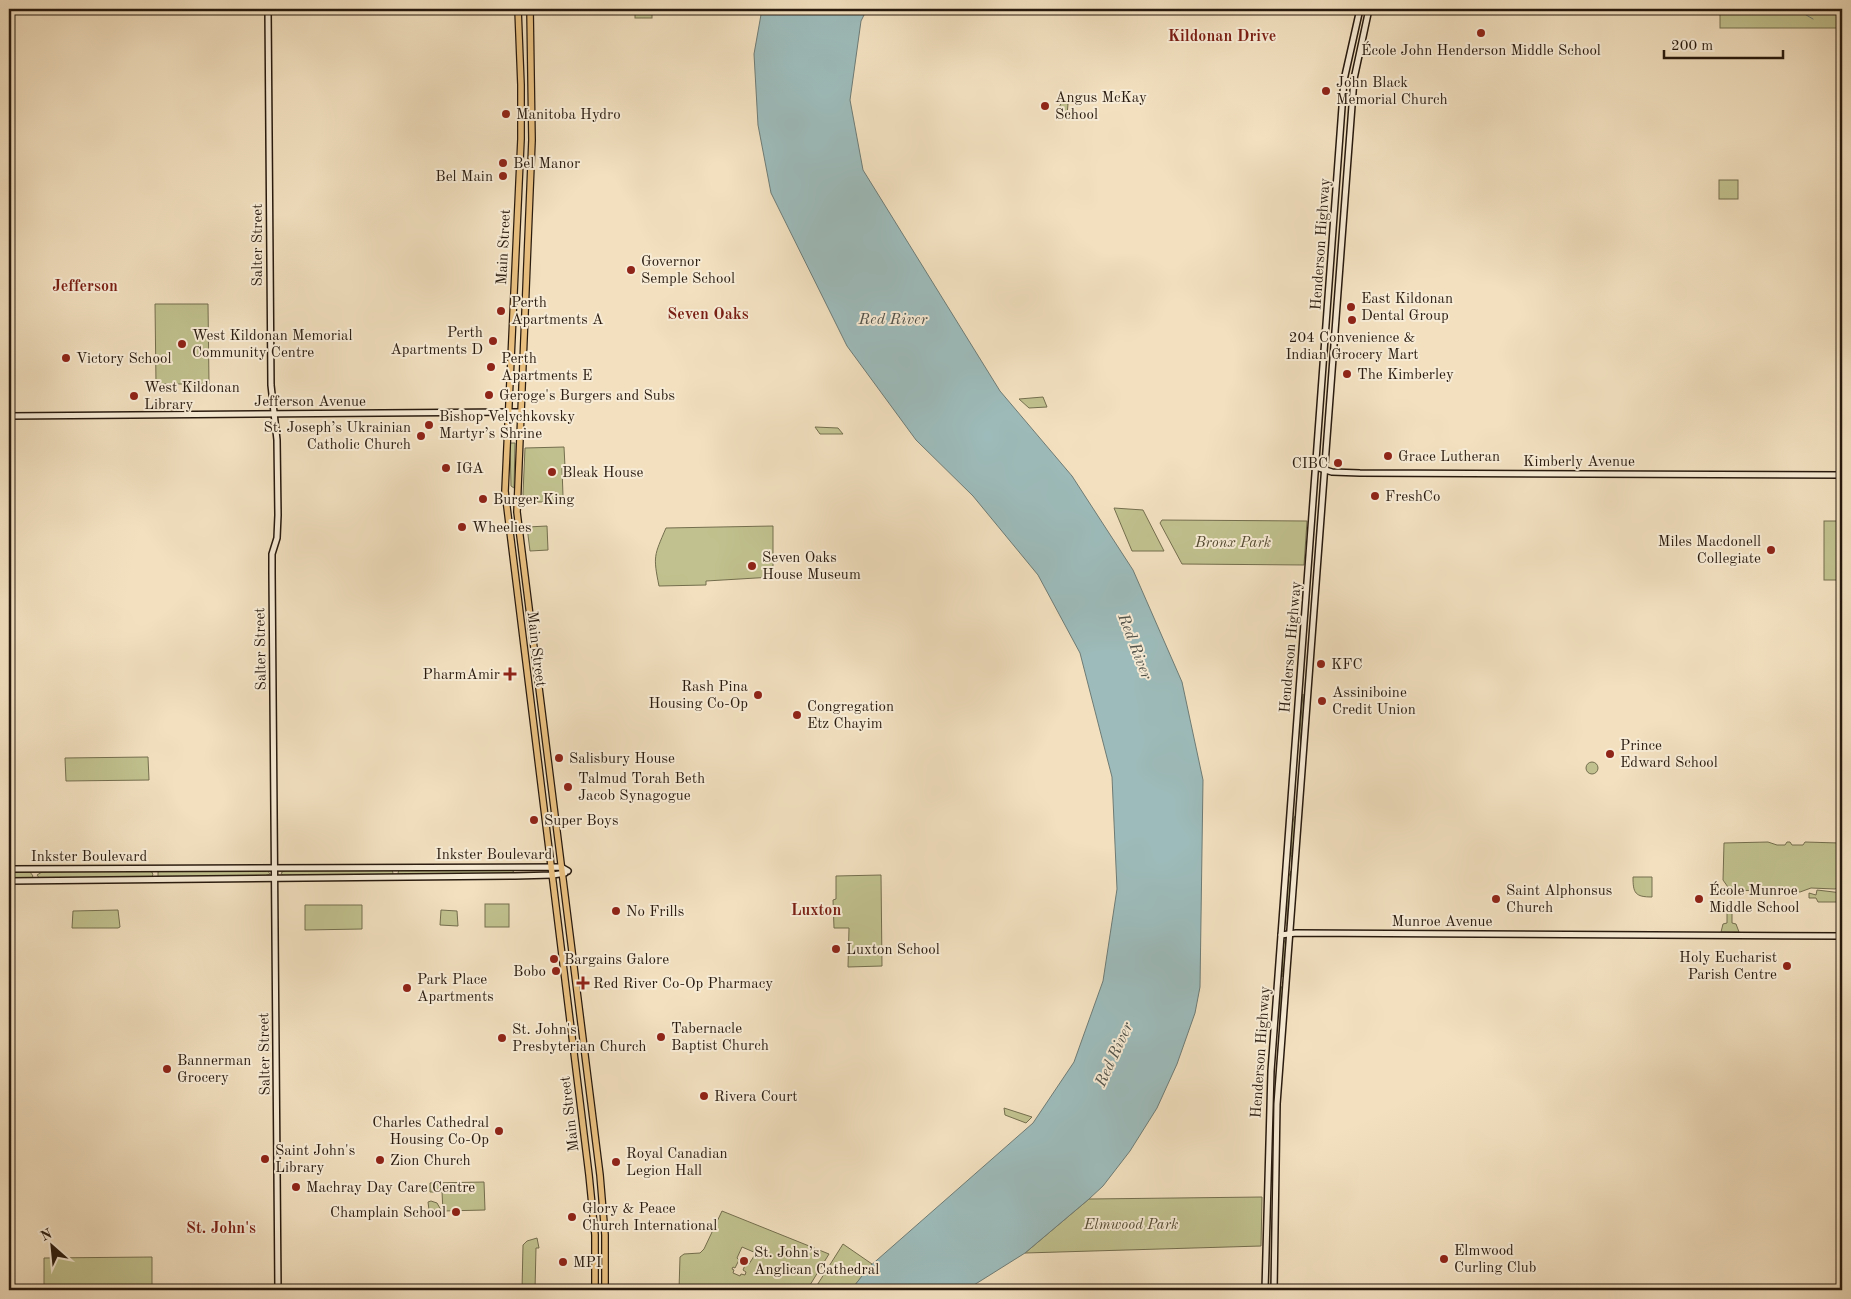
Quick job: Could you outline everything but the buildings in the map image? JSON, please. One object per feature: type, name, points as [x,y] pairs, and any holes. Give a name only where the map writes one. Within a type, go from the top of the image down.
[{"type":"main road","name":"Salter Street","points":[[268,9],[271,385],[277,440],[278,515],[277,538],[272,554],[278,1290]]},
{"type":"main road","name":"Main Street","points":[[518,9],[521,139],[506,481],[508,512],[593,1209],[595,1290]]},
{"type":"main road","name":"Main Street","points":[[530,9],[532,140],[517,512],[600,1175],[605,1290]]},
{"type":"main road","name":"Henderson Highway","points":[[1265,1290],[1271,1071],[1344,80],[1360,9]]},
{"type":"main road","name":"Henderson Highway","points":[[1274,1290],[1277,1104],[1289,934],[1354,78],[1369,9]]},
{"type":"main road","points":[[514,276],[518,282],[526,286]]},
{"type":"main road","points":[[513,295],[520,298],[525,304]]},
{"type":"main road","name":"Jefferson Avenue","points":[[9,416],[521,412]]},
{"type":"main road","name":"Kimberly Avenue","points":[[1316,468],[1324,471],[1386,473],[1842,475]]},
{"type":"main road","points":[[506,481],[512,489],[517,489]]},
{"type":"main road","points":[[1294,762],[1302,762]]},
{"type":"main road","name":"Inkster Boulevard","points":[[9,869],[390,866],[561,867]]},
{"type":"main road","name":"Inkster Boulevard","points":[[9,881],[562,874]]},
{"type":"main road","name":"Munroe Avenue","points":[[1281,935],[1842,936]]},
{"type":"green space","points":[[635,9],[652,9],[652,18],[635,18]]},
{"type":"green space","points":[[1720,9],[1842,9],[1842,28],[1720,28]]},
{"type":"green space","points":[[1062,102],[1068,104],[1067,115],[1064,118],[1058,114],[1058,109]]},
{"type":"green space","points":[[1719,180],[1738,180],[1738,199],[1719,199]]},
{"type":"green space","name":"West Kildonan Memorial Community Centre","points":[[155,304],[208,304],[209,384],[156,384]]},
{"type":"green space","points":[[1043,397],[1047,407],[1029,408],[1019,399]]},
{"type":"green space","points":[[815,427],[838,428],[843,434],[820,434]]},
{"type":"green space","points":[[510,443],[515,443],[514,488],[511,486]]},
{"type":"green space","name":"Bleak House","points":[[564,447],[565,467],[562,468],[562,500],[558,502],[525,502],[523,494],[525,448]]},
{"type":"green space","points":[[1114,508],[1143,510],[1164,551],[1132,551]]},
{"type":"green space","name":"Bronx Park","points":[[1162,520],[1307,521],[1304,565],[1182,564],[1160,523]]},
{"type":"green space","points":[[1824,521],[1842,521],[1842,580],[1824,580]]},
{"type":"green space","points":[[547,526],[548,550],[530,551],[527,527]]},
{"type":"green space","points":[[773,526],[773,577],[706,581],[706,585],[659,586],[655,562],[666,528]]},
{"type":"green space","points":[[1303,694],[1304,713],[1301,745],[1300,731]]},
{"type":"green space","points":[[148,757],[149,780],[66,781],[65,758]]},
{"type":"green space","points":[[1590,762],[1594,762],[1598,768],[1594,774],[1590,774],[1586,770],[1586,766]]},
{"type":"green space","points":[[1296,815],[1293,859],[1292,862],[1291,830]]},
{"type":"green space","points":[[1768,842],[1777,845],[1785,845],[1787,842],[1790,842],[1792,845],[1803,845],[1805,842],[1839,843],[1842,847],[1841,886],[1835,889],[1811,888],[1800,892],[1730,890],[1723,880],[1724,843]]},
{"type":"green space","points":[[510,869],[514,872],[512,874],[399,875],[398,873],[399,870]]},
{"type":"green space","points":[[267,870],[270,874],[264,876],[160,878],[158,876],[158,872],[161,871]]},
{"type":"green space","points":[[286,870],[392,870],[393,873],[392,876],[284,877],[281,873]]},
{"type":"green space","points":[[149,871],[153,875],[150,878],[40,879],[37,875],[42,872]]},
{"type":"green space","points":[[1291,871],[1288,926],[1287,926],[1287,890]]},
{"type":"green space","points":[[9,872],[30,872],[33,876],[31,879],[9,879]]},
{"type":"green space","points":[[881,875],[882,966],[848,967],[849,928],[834,928],[833,900],[836,899],[836,876]]},
{"type":"green space","points":[[1633,877],[1652,877],[1652,897],[1636,893]]},
{"type":"green space","points":[[1817,890],[1842,893],[1841,902],[1818,902],[1816,898],[1809,898],[1809,893],[1816,895]]},
{"type":"green space","points":[[485,904],[509,904],[509,927],[485,927]]},
{"type":"green space","points":[[305,905],[362,905],[362,929],[305,930]]},
{"type":"green space","points":[[1727,905],[1732,905],[1736,911],[1732,911],[1732,923],[1736,924],[1739,932],[1721,932],[1723,924],[1727,923],[1727,911],[1723,911]]},
{"type":"green space","points":[[118,910],[120,927],[118,928],[72,928],[73,911]]},
{"type":"green space","points":[[441,910],[457,911],[458,926],[440,925]]},
{"type":"green space","points":[[1287,938],[1283,977],[1282,952]]},
{"type":"green space","points":[[1283,987],[1280,1026],[1280,992]]},
{"type":"green space","points":[[1004,1108],[1032,1117],[1026,1123],[1005,1115]]},
{"type":"green space","points":[[484,1182],[485,1210],[443,1211],[442,1192],[430,1192],[430,1183]]},
{"type":"green space","name":"Elmwood Park","points":[[1262,1197],[1261,1246],[1025,1253],[1089,1199]]},
{"type":"green space","points":[[428,1202],[437,1203],[441,1210],[429,1210]]},
{"type":"green space","points":[[722,1211],[829,1254],[807,1290],[679,1290],[680,1257],[684,1254],[700,1253],[704,1249]],"holes":[[[742,1247],[756,1253],[749,1264],[746,1263],[743,1270],[746,1272],[745,1275],[741,1274],[740,1276],[733,1273],[734,1270],[732,1269],[733,1267],[735,1268],[739,1260],[737,1258]]]},
{"type":"green space","points":[[537,1238],[539,1248],[536,1248],[535,1290],[522,1290],[523,1245],[527,1241]]},
{"type":"green space","points":[[843,1244],[872,1264],[851,1290],[814,1290]]},
{"type":"green space","points":[[152,1257],[152,1290],[44,1290],[44,1258]]},
{"type":"water","name":"Red River","points":[[762,9],[867,9],[861,21],[850,100],[863,170],[1000,391],[1072,476],[1133,570],[1182,682],[1203,780],[1200,987],[1195,1013],[1177,1064],[1157,1108],[1130,1151],[1103,1186],[1025,1253],[966,1290],[851,1290],[869,1267],[1033,1123],[1074,1062],[1103,981],[1117,889],[1112,777],[1080,653],[1038,575],[973,496],[916,440],[847,346],[771,193],[758,125],[754,54]]},
{"type":"waterway","points":[[1796,9],[1813,19]]},
{"type":"place","name":"École John Henderson Middle School","points":[[1481,33]]},
{"type":"place","name":"John Black Memorial Church","points":[[1326,91]]},
{"type":"place","name":"Angus McKay School","points":[[1045,106]]},
{"type":"place","name":"Manitoba Hydro","points":[[506,114]]},
{"type":"place","name":"Bel Manor","points":[[503,163]]},
{"type":"place","name":"Bel Main","points":[[503,176]]},
{"type":"place","name":"Governor Semple School","points":[[631,270]]},
{"type":"place","name":"East Kildonan Dental Group","points":[[1351,307]]},
{"type":"place","name":"Perth Apartments A","points":[[501,311]]},
{"type":"place","name":"204 Convenience & Indian Grocery Mart","points":[[1352,320]]},
{"type":"place","name":"Perth Apartments D","points":[[493,341]]},
{"type":"place","name":"West Kildonan Memorial Community Centre","points":[[182,344]]},
{"type":"place","name":"Victory School","points":[[66,358]]},
{"type":"place","name":"Perth Apartments E","points":[[491,367]]},
{"type":"place","name":"The Kimberley","points":[[1347,374]]},
{"type":"place","name":"Geroge's Burgers and Subs","points":[[489,395]]},
{"type":"place","name":"West Kildonan Library","points":[[134,396]]},
{"type":"place","name":"Bishop Velychkovsky Martyr’s Shrine","points":[[429,425]]},
{"type":"place","name":"St. Joseph’s Ukrainian Catholic Church","points":[[421,436]]},
{"type":"place","name":"Grace Lutheran","points":[[1388,456]]},
{"type":"place","name":"CIBC","points":[[1338,463]]},
{"type":"place","name":"IGA","points":[[446,468]]},
{"type":"place","name":"Bleak House","points":[[552,472]]},
{"type":"place","name":"FreshCo","points":[[1375,496]]},
{"type":"place","name":"Burger King","points":[[483,499]]},
{"type":"place","name":"Wheelies","points":[[462,527]]},
{"type":"place","name":"Miles Macdonell Collegiate","points":[[1771,550]]},
{"type":"place","name":"Seven Oaks House Museum","points":[[752,566]]},
{"type":"place","name":"KFC","points":[[1321,664]]},
{"type":"place","name":"PharmAmir","points":[[510,674]]},
{"type":"place","name":"Rash Pina Housing Co-Op","points":[[758,695]]},
{"type":"place","name":"Assiniboine Credit Union","points":[[1322,701]]},
{"type":"place","name":"Congregation Etz Chayim","points":[[797,715]]},
{"type":"place","name":"Prince Edward School","points":[[1610,754]]},
{"type":"place","name":"Salisbury House","points":[[559,758]]},
{"type":"place","name":"Talmud Torah Beth Jacob Synagogue","points":[[568,787]]},
{"type":"place","name":"Super Boys","points":[[534,820]]},
{"type":"place","name":"Saint Alphonsus Church","points":[[1496,899]]},
{"type":"place","name":"École Munroe Middle School","points":[[1699,899]]},
{"type":"place","name":"No Frills","points":[[616,911]]},
{"type":"place","name":"Luxton School","points":[[836,949]]},
{"type":"place","name":"Bargains Galore","points":[[554,959]]},
{"type":"place","name":"Holy Eucharist Parish Centre","points":[[1787,966]]},
{"type":"place","name":"Bobo","points":[[556,971]]},
{"type":"place","name":"Red River Co-Op Pharmacy","points":[[583,983]]},
{"type":"place","name":"Park Place Apartments","points":[[407,988]]},
{"type":"place","name":"Tabernacle Baptist Church","points":[[661,1037]]},
{"type":"place","name":"St. John's Presbyterian Church","points":[[502,1038]]},
{"type":"place","name":"Bannerman Grocery","points":[[167,1069]]},
{"type":"place","name":"Rivera Court","points":[[704,1096]]},
{"type":"place","name":"Charles Cathedral Housing Co-Op","points":[[499,1131]]},
{"type":"place","name":"Saint John's Library","points":[[265,1159]]},
{"type":"place","name":"Zion Church","points":[[380,1160]]},
{"type":"place","name":"Royal Canadian Legion Hall","points":[[616,1162]]},
{"type":"place","name":"Machray Day Care Centre","points":[[296,1187]]},
{"type":"place","name":"Champlain School","points":[[456,1212]]},
{"type":"place","name":"Glory & Peace Church International","points":[[572,1217]]},
{"type":"place","name":"Elmwood Curling Club","points":[[1444,1259]]},
{"type":"place","name":"St. John’s Anglican Cathedral","points":[[744,1261]]},
{"type":"place","name":"MPI","points":[[563,1262]]},
{"type":"district","name":"Kildonan Drive","points":[[1222,35]]},
{"type":"district","name":"Jefferson","points":[[85,285]]},
{"type":"district","name":"Seven Oaks","points":[[708,313]]},
{"type":"district","name":"Luxton","points":[[816,909]]},
{"type":"district","name":"St. John's","points":[[221,1227]]}]
